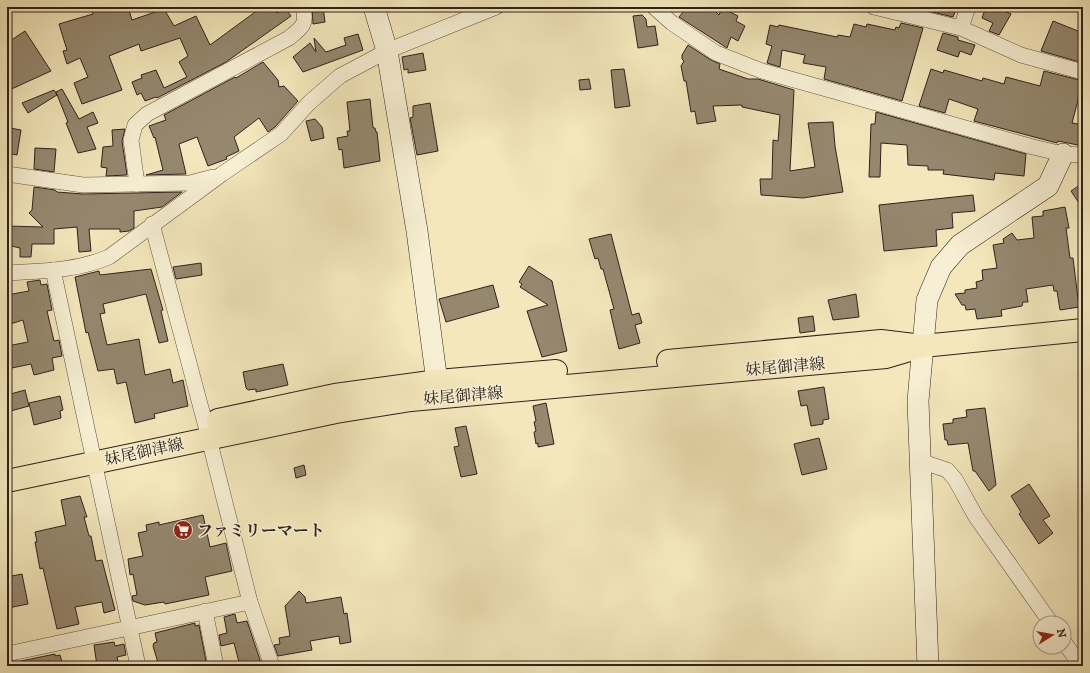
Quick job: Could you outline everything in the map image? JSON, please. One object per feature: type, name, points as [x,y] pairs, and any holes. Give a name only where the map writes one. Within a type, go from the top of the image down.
[{"type":"main road","name":"妹尾御津線","points":[[7,466],[93,454],[207,430],[336,412],[439,389],[886,357],[923,346],[1083,330]]},
{"type":"main road","name":"妹尾御津線","points":[[7,481],[93,454]]},
{"type":"street","points":[[137,184],[131,140],[135,125],[147,114],[289,38],[301,29],[306,19],[303,7]]},
{"type":"street","points":[[374,7],[388,51],[417,231],[439,389]]},
{"type":"street","points":[[7,273],[54,270],[90,265],[109,257],[152,224],[281,134],[309,103],[340,76],[388,51],[496,7]]},
{"type":"street","points":[[654,7],[672,23],[716,53],[762,71],[1073,154],[1048,186],[960,245],[941,267],[927,300],[918,401],[928,666]]},
{"type":"street","points":[[874,7],[961,28],[1021,55],[1083,72]]},
{"type":"street","points":[[961,28],[968,7]]},
{"type":"street","points":[[7,174],[82,185],[190,183],[222,174]]},
{"type":"street","points":[[152,224],[207,430],[250,602],[272,666]]},
{"type":"street","points":[[54,270],[138,666]]},
{"type":"street","points":[[920,461],[947,470],[955,479],[976,517],[1045,615]]},
{"type":"street","points":[[7,654],[250,602]]},
{"type":"street","points":[[205,611],[216,666]]},
{"type":"street","points":[[1072,654],[1080,666]]},
{"type":"building","points":[[90,7],[128,7],[132,20],[164,9],[174,26],[196,16],[210,45],[262,7],[273,7],[277,13],[285,8],[291,16],[226,62],[157,98],[156,97],[145,101],[141,93],[137,95],[132,82],[142,78],[141,75],[156,70],[164,88],[187,77],[179,62],[188,56],[180,38],[141,51],[139,44],[109,56],[122,90],[82,104],[74,83],[88,77],[80,58],[67,64],[63,51],[67,50],[59,24],[93,14]]},
{"type":"building","points":[[323,7],[325,22],[313,24],[312,8]]},
{"type":"building","points":[[687,7],[711,7],[719,15],[722,8],[738,16],[736,21],[745,26],[738,41],[731,37],[727,48],[679,17]]},
{"type":"building","points":[[912,7],[957,7],[953,17]]},
{"type":"building","points":[[986,7],[995,7],[1011,14],[999,35],[989,31],[993,23],[982,18]]},
{"type":"building","points":[[642,15],[646,19],[647,27],[655,26],[658,45],[638,48],[633,16]]},
{"type":"building","points":[[1053,21],[1083,33],[1083,63],[1041,51]]},
{"type":"building","points":[[901,23],[923,28],[902,101],[824,79],[826,67],[803,63],[805,55],[782,50],[780,67],[767,63],[772,46],[766,44],[770,25],[778,27],[779,25],[837,37],[838,35],[850,37],[854,24],[866,27],[867,24],[895,30],[896,27],[899,28]]},
{"type":"building","points":[[25,31],[51,71],[7,91],[7,43]]},
{"type":"building","points":[[943,33],[958,37],[958,40],[975,45],[971,55],[960,51],[958,57],[937,50]]},
{"type":"building","points":[[358,34],[363,50],[303,72],[293,57],[310,43],[316,52],[314,38],[326,52],[346,45],[344,38]]},
{"type":"building","points":[[688,45],[720,64],[719,69],[748,79],[758,79],[794,90],[790,171],[815,167],[808,123],[833,122],[835,146],[843,192],[803,198],[761,195],[760,179],[772,179],[773,140],[778,141],[780,115],[742,107],[742,105],[713,106],[716,121],[697,124],[695,111],[691,112],[686,81],[684,81],[681,66],[684,61],[682,59],[682,55]]},
{"type":"building","points":[[423,53],[426,70],[408,73],[408,69],[404,70],[402,57]]},
{"type":"building","points":[[263,62],[278,80],[279,87],[284,86],[298,101],[275,127],[268,132],[259,118],[234,137],[239,151],[226,157],[227,159],[208,166],[197,137],[179,144],[186,174],[146,175],[163,170],[155,137],[154,138],[149,126],[166,120],[164,115],[235,77],[236,78]]},
{"type":"building","points":[[624,69],[630,106],[615,108],[611,70]]},
{"type":"building","points":[[931,69],[943,73],[944,70],[982,81],[983,78],[1004,84],[1006,77],[1040,86],[1044,71],[1083,81],[1072,123],[1083,125],[1083,146],[1058,141],[1057,143],[974,121],[978,109],[949,99],[945,113],[919,106]]},
{"type":"building","points":[[589,79],[591,89],[580,90],[579,80]]},
{"type":"building","points":[[62,89],[79,119],[93,112],[98,123],[87,127],[96,149],[78,153],[56,92]]},
{"type":"building","points":[[54,90],[57,95],[28,113],[22,103]]},
{"type":"building","points":[[370,99],[373,128],[375,128],[377,132],[380,161],[344,168],[342,149],[339,150],[337,138],[348,136],[347,131],[350,131],[347,102]]},
{"type":"building","points":[[430,103],[438,151],[417,155],[410,118],[413,117],[413,106]]},
{"type":"building","points":[[876,112],[1026,154],[1024,176],[995,173],[994,180],[943,174],[944,170],[928,170],[928,166],[908,165],[907,145],[881,143],[880,177],[869,177],[871,124],[875,124]]},
{"type":"building","points":[[315,119],[322,127],[324,138],[311,141],[306,121]]},
{"type":"building","points":[[10,128],[21,130],[17,155],[7,153],[7,130],[10,131]]},
{"type":"building","points":[[125,129],[122,141],[127,175],[106,176],[107,168],[101,167],[103,147],[113,146],[112,130]]},
{"type":"building","points":[[35,148],[56,149],[54,172],[34,169]]},
{"type":"building","points":[[1083,183],[1083,209],[1071,191]]},
{"type":"building","points":[[34,187],[55,190],[57,192],[83,194],[182,192],[162,207],[134,211],[134,228],[129,231],[120,232],[120,229],[89,229],[91,251],[79,252],[77,227],[54,229],[54,244],[32,244],[31,257],[20,257],[20,248],[7,245],[7,226],[43,227],[29,213],[32,210]]},
{"type":"building","points":[[973,195],[975,211],[952,213],[953,228],[936,230],[937,246],[884,251],[879,205]]},
{"type":"building","points":[[1065,207],[1069,228],[1066,228],[1070,258],[1073,258],[1079,307],[1060,310],[1057,291],[1054,291],[1053,285],[1026,289],[1028,302],[1023,302],[1022,306],[1001,310],[1002,316],[977,319],[975,309],[966,310],[965,305],[962,305],[955,294],[965,293],[965,290],[977,288],[976,282],[983,280],[982,270],[997,268],[993,245],[1004,243],[1003,239],[1012,233],[1017,240],[1034,238],[1032,217],[1043,216],[1043,211]]},
{"type":"building","points":[[611,234],[632,315],[639,313],[642,323],[635,325],[640,343],[619,349],[610,310],[614,309],[603,269],[601,269],[598,258],[595,259],[589,239]]},
{"type":"building","points":[[201,263],[202,275],[176,279],[173,267]]},
{"type":"building","points":[[529,266],[552,281],[567,351],[542,357],[527,311],[548,305],[520,287],[522,284],[519,282]]},
{"type":"building","points":[[151,269],[163,310],[161,311],[168,341],[159,343],[146,294],[103,304],[105,313],[100,314],[107,345],[139,339],[145,375],[170,369],[173,383],[183,380],[188,406],[154,414],[155,418],[135,423],[126,382],[117,384],[114,369],[98,371],[88,332],[86,333],[75,277],[99,271],[100,275]]},
{"type":"building","points":[[40,280],[41,285],[47,284],[52,310],[47,311],[54,341],[59,340],[62,356],[52,358],[54,370],[34,375],[31,364],[7,369],[7,346],[28,342],[23,320],[7,325],[7,295],[29,291],[27,282]]},
{"type":"building","points":[[493,285],[499,307],[446,322],[439,299]]},
{"type":"building","points":[[856,294],[859,317],[833,320],[828,300]]},
{"type":"building","points":[[813,316],[815,331],[800,333],[798,318]]},
{"type":"building","points":[[283,364],[288,385],[256,392],[256,389],[248,390],[246,388],[243,372]]},
{"type":"building","points":[[824,387],[829,419],[823,420],[823,424],[811,426],[807,405],[801,406],[798,391]]},
{"type":"building","points":[[25,390],[29,406],[7,412],[7,395]]},
{"type":"building","points":[[60,396],[63,410],[60,411],[61,418],[34,425],[29,403]]},
{"type":"building","points":[[546,403],[554,444],[538,447],[534,432],[536,431],[534,422],[536,421],[533,406]]},
{"type":"building","points":[[985,408],[996,485],[989,491],[975,471],[973,471],[968,443],[948,445],[947,440],[945,440],[943,424],[953,423],[953,419],[967,417],[966,410]]},
{"type":"building","points":[[466,426],[477,474],[461,477],[454,447],[459,446],[455,428]]},
{"type":"building","points":[[819,438],[827,469],[802,475],[794,444]]},
{"type":"building","points":[[304,465],[306,475],[296,478],[294,468]]},
{"type":"building","points":[[1029,484],[1050,516],[1043,520],[1053,533],[1039,544],[1019,514],[1021,512],[1011,496]]},
{"type":"building","points":[[80,496],[87,517],[84,517],[89,536],[91,536],[96,561],[102,560],[115,610],[104,613],[102,602],[75,607],[79,624],[57,629],[43,568],[40,569],[35,542],[37,542],[35,532],[66,525],[61,500]]},
{"type":"building","points":[[203,515],[210,547],[226,543],[232,571],[205,577],[209,595],[165,604],[164,602],[145,605],[133,601],[132,596],[137,595],[133,574],[130,575],[128,559],[143,556],[138,533],[147,531],[146,525],[159,522],[159,525]]},
{"type":"building","points":[[22,574],[28,604],[8,608],[7,577]]},
{"type":"building","points":[[299,591],[305,597],[306,603],[341,597],[344,614],[347,613],[351,642],[340,644],[339,636],[310,641],[312,650],[278,656],[274,645],[280,644],[279,638],[290,636],[285,606]]},
{"type":"building","points":[[235,614],[237,623],[247,621],[262,666],[240,666],[234,643],[221,646],[219,635],[227,633],[224,617]]},
{"type":"building","points":[[195,623],[195,626],[199,625],[207,666],[159,666],[153,646],[154,643],[157,642],[155,633]]},
{"type":"building","points":[[114,642],[115,646],[124,644],[126,655],[117,657],[119,666],[97,666],[94,645]]},
{"type":"building","points":[[55,654],[55,656],[60,655],[63,666],[21,666],[21,661]]},
{"type":"place","name":"ファミリーマート","points":[[183,530]]}]
